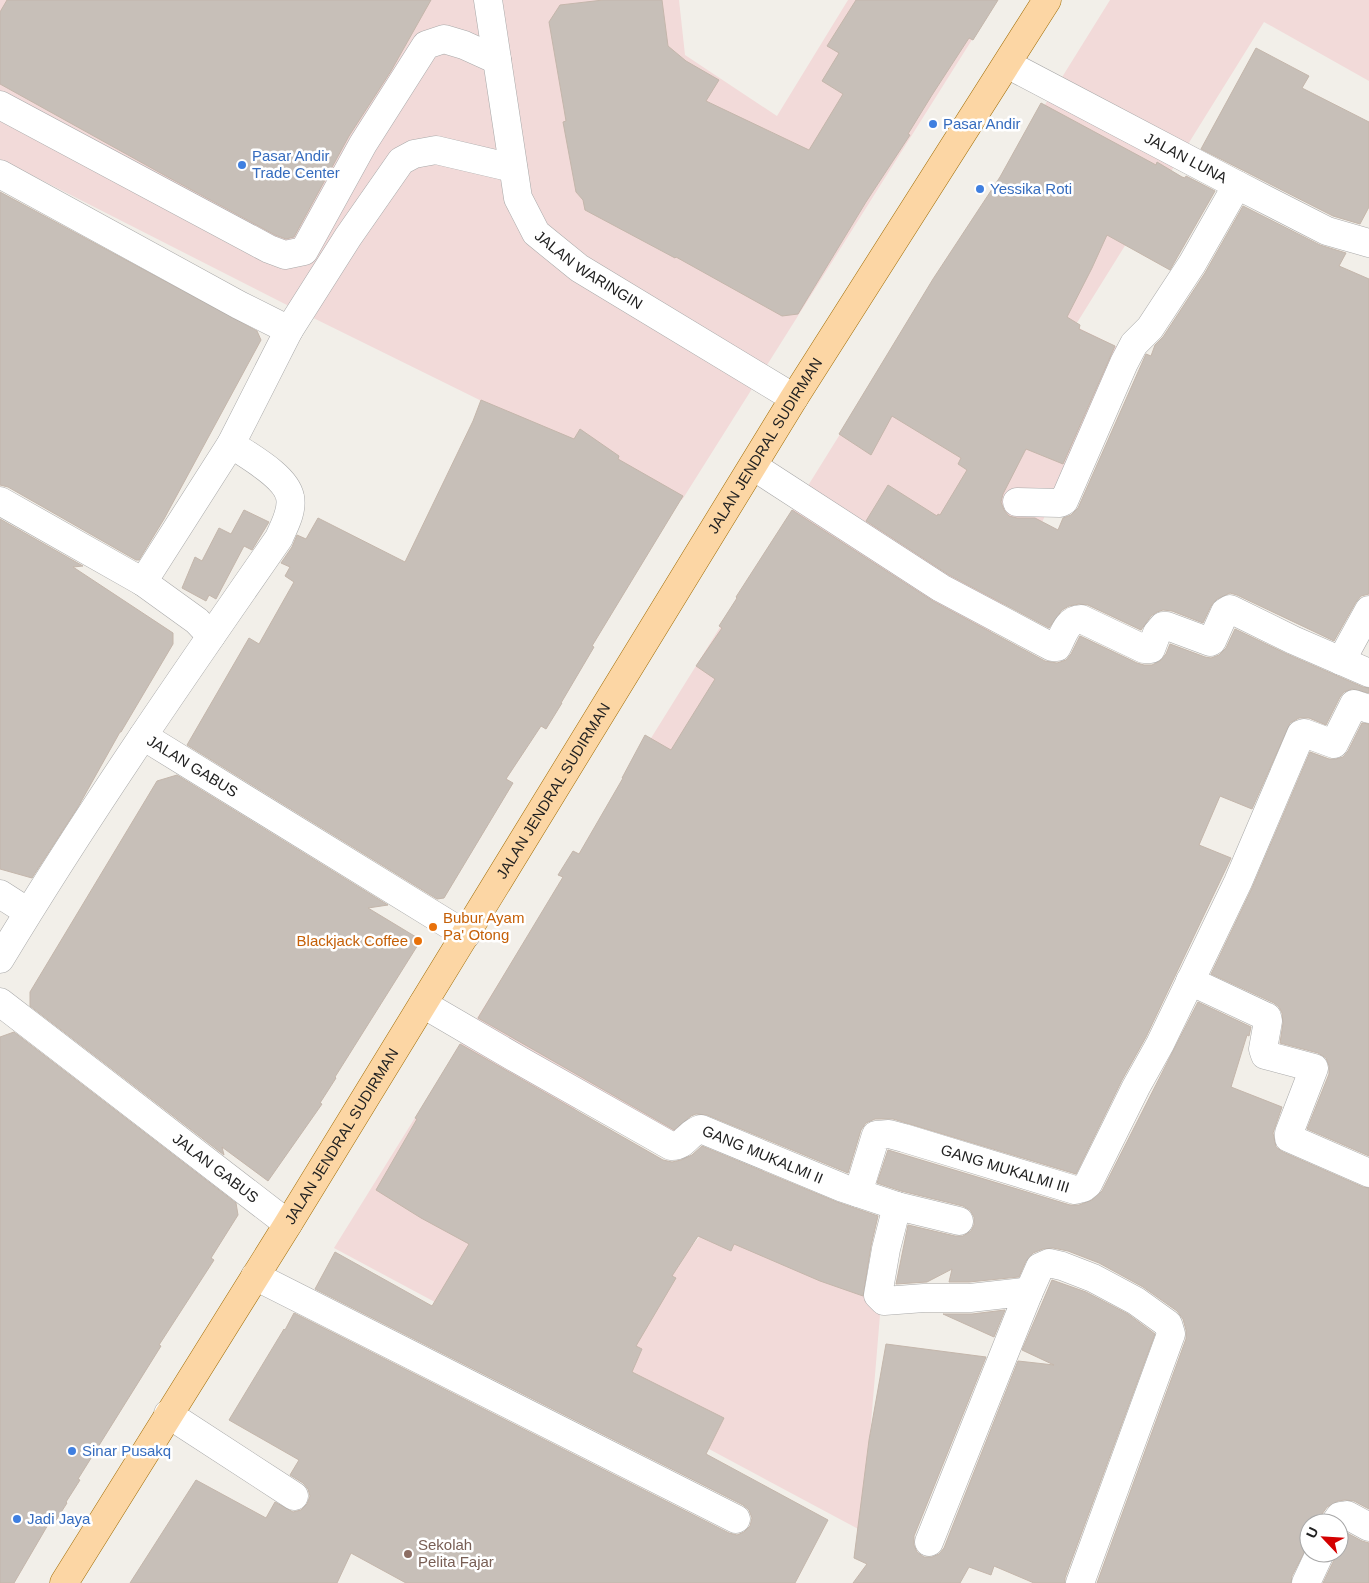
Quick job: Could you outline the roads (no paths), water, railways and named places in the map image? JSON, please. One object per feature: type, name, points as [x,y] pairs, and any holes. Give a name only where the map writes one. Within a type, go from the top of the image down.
[{"type":"main road","name":"JALAN JENDRAL SUDIRMAN","points":[[64,1583],[288,1224],[794,398],[1047,0]]},
{"type":"street","name":"JALAN WARINGIN","points":[[488,0],[518,198],[536,233],[579,268],[794,398]]},
{"type":"street","points":[[0,104],[269,249],[285,255],[304,251],[363,144],[426,45],[444,39],[464,45],[497,60]]},
{"type":"street","name":"JALAN LUNA","points":[[1007,64],[1327,231],[1369,243]]},
{"type":"street","points":[[143,582],[231,444],[289,330],[363,216],[402,161],[414,154],[436,150],[513,168]]},
{"type":"street","points":[[0,174],[239,305],[289,330]]},
{"type":"street","points":[[1017,502],[1060,503],[1064,501],[1124,362],[1134,344],[1150,328],[1192,264],[1237,185]]},
{"type":"street","points":[[142,736],[278,538],[288,517],[290,498],[286,487],[275,474],[231,444]]},
{"type":"street","points":[[753,466],[940,588],[1052,647],[1057,647],[1071,622],[1076,619],[1081,619],[1148,650],[1163,626],[1210,642],[1225,612],[1230,609],[1293,640],[1369,673]]},
{"type":"street","points":[[0,501],[143,582],[197,621],[211,636]]},
{"type":"street","points":[[1341,661],[1369,610]]},
{"type":"street","points":[[1369,709],[1354,704],[1334,744],[1304,733],[1301,734],[1238,882],[1190,982],[1266,1017],[1268,1021],[1262,1049],[1265,1055],[1314,1068],[1289,1138],[1369,1174]]},
{"type":"street","name":"JALAN GABUS","points":[[0,959],[28,912],[142,736],[466,935]]},
{"type":"street","points":[[0,894],[28,912]]},
{"type":"street","name":"GANG MUKALMI III","points":[[858,1193],[876,1135],[882,1133],[1076,1190],[1083,1188],[1094,1174],[1105,1148],[1160,1044],[1190,982]]},
{"type":"street","name":"JALAN GABUS","points":[[0,1002],[288,1224]]},
{"type":"street","name":"GANG MUKALMI II","points":[[423,1004],[671,1146],[681,1145],[694,1131],[701,1129],[858,1193],[897,1206],[959,1221]]},
{"type":"street","points":[[897,1206],[886,1249],[878,1295],[884,1301],[924,1298],[970,1298],[1023,1292],[1028,1294]]},
{"type":"street","points":[[930,1542],[1040,1267],[1049,1263],[1062,1266],[1093,1278],[1136,1301],[1168,1324],[1171,1334],[1080,1583]]},
{"type":"street","points":[[255,1276],[736,1518]]},
{"type":"street","points":[[168,1414],[294,1496]]},
{"type":"street","points":[[1349,1516],[1369,1527]]},
{"type":"street","points":[[1306,1583],[1315,1563]]},
{"type":"place","name":"Pasar Andir","points":[[933,124]]},
{"type":"place","name":"Pasar Andir Trade Center","points":[[242,165]]},
{"type":"place","name":"Yessika Roti","points":[[980,189]]},
{"type":"place","name":"Bubur Ayam Pa' Otong","points":[[433,927]]},
{"type":"place","name":"Blackjack Coffee","points":[[418,941]]},
{"type":"place","name":"Sinar Pusakq","points":[[72,1451]]},
{"type":"place","name":"Jadi Jaya","points":[[17,1519]]},
{"type":"place","name":"Sekolah Pelita Fajar","points":[[408,1554]]}]
